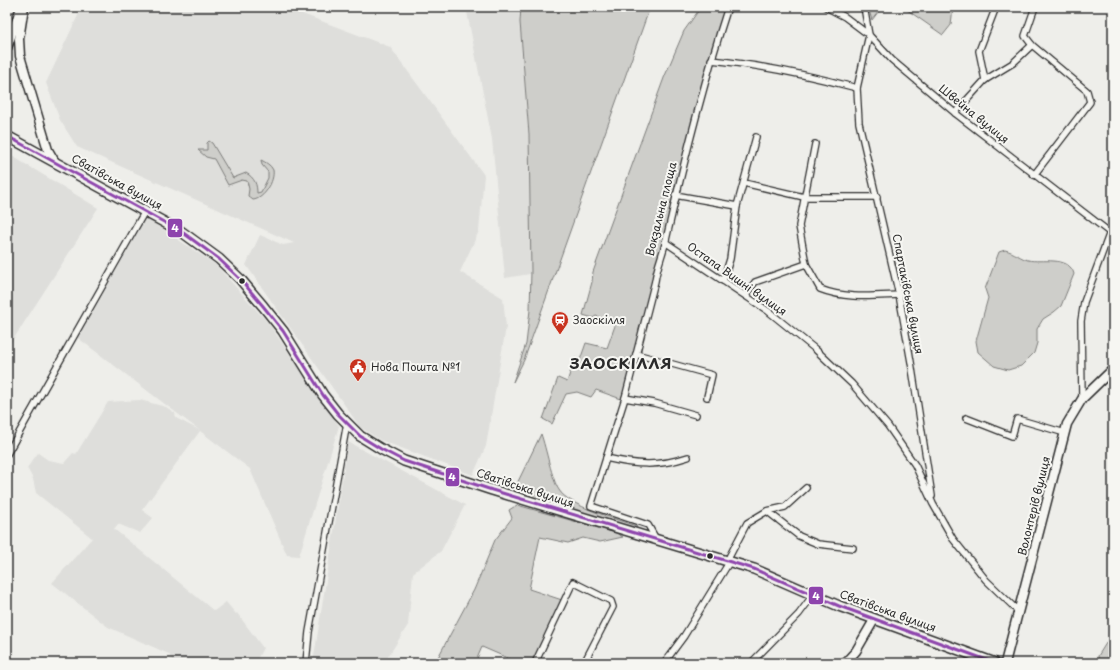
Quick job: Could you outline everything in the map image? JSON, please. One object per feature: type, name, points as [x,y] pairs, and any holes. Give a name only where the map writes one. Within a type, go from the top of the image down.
[{"type":"main road","name":"Сватівська вулиця","points":[[7,136],[182,232],[219,259],[241,280],[283,332],[323,395],[360,436],[380,449],[404,461],[447,476],[754,569],[874,620],[995,663]]},
{"type":"street","points":[[7,48],[21,7]]},
{"type":"street","points":[[24,7],[18,38],[20,56],[48,150],[55,162]]},
{"type":"street","name":"Вокзальна площа","points":[[656,539],[648,525],[591,506],[625,398],[655,281],[658,262],[665,242],[675,195],[711,60],[728,7]]},
{"type":"street","name":"Швейна вулиця","points":[[826,7],[846,17],[869,35],[892,60],[955,113],[1111,234]]},
{"type":"street","points":[[864,7],[869,35]]},
{"type":"street","points":[[985,80],[980,51],[996,7]]},
{"type":"street","points":[[1034,175],[1090,102],[1087,91],[1032,45],[1024,36],[1035,7]]},
{"type":"street","name":"Спартаківська вулиця","points":[[869,35],[857,88],[859,123],[898,295],[911,362],[933,504]]},
{"type":"street","points":[[955,113],[985,80],[1013,63],[1032,45]]},
{"type":"street","points":[[711,60],[754,65],[803,74],[857,88]]},
{"type":"street","points":[[723,281],[730,259],[737,206],[756,137]]},
{"type":"street","points":[[815,144],[799,226],[806,264],[820,289],[832,294],[861,297],[898,295]]},
{"type":"street","points":[[744,183],[804,197],[877,197]]},
{"type":"street","points":[[675,195],[737,206]]},
{"type":"street","points":[[7,454],[145,211]]},
{"type":"street","points":[[1082,399],[1081,321],[1084,302],[1111,234],[1113,224]]},
{"type":"street","name":"Остапа Вишні вулиця","points":[[665,242],[746,295],[815,349],[852,384],[888,426],[916,465],[933,504],[953,539],[986,580],[1019,612]]},
{"type":"street","points":[[746,295],[755,282],[806,264]]},
{"type":"street","points":[[636,354],[712,375],[706,397]]},
{"type":"street","name":"Волонтерів вулиця","points":[[1005,663],[1067,424],[1082,399],[1113,369]]},
{"type":"street","points":[[625,398],[654,403],[696,415]]},
{"type":"street","points":[[966,418],[1012,436],[1017,419],[1065,433]]},
{"type":"street","points":[[306,663],[309,632],[348,424]]},
{"type":"street","points":[[606,458],[634,464],[668,463],[688,456]]},
{"type":"street","points":[[664,663],[684,636],[728,561],[747,523],[767,511],[785,507],[806,488]]},
{"type":"street","points":[[767,511],[799,536],[818,544],[853,548]]},
{"type":"street","points":[[535,663],[573,582],[611,601],[613,607],[584,663]]},
{"type":"street","points":[[751,663],[799,614],[813,595]]},
{"type":"street","points":[[845,663],[856,652],[874,620]]},
{"type":"shaded area","points":[[82,7],[284,7],[390,47],[484,175],[479,231],[460,272],[503,298],[506,327],[486,446],[473,475],[380,440],[360,427],[246,265],[260,235],[283,245],[294,243],[77,147],[60,120],[46,83]]},
{"type":"shaded area","points":[[466,7],[521,7],[520,22],[529,137],[542,272],[505,278],[492,139]]},
{"type":"shaded area","points":[[521,7],[650,7],[524,360],[513,382],[526,344],[530,310],[531,271],[529,134],[520,22]]},
{"type":"shaded area","points":[[701,7],[735,7],[726,13],[624,400],[596,390],[591,397],[577,392],[566,394],[552,424],[543,419],[558,378],[567,382],[575,358],[580,360],[586,343],[607,348],[616,323],[596,316],[593,318],[583,315],[592,282],[593,272],[664,78],[684,31]]},
{"type":"shaded area","points":[[868,7],[882,7],[872,20]]},
{"type":"shaded area","points":[[903,7],[953,7],[951,25],[943,35]]},
{"type":"shaded area","points":[[209,141],[212,143],[233,178],[246,173],[252,177],[255,182],[257,193],[261,192],[268,178],[268,172],[262,165],[261,160],[269,165],[273,170],[273,174],[268,189],[265,193],[253,200],[248,196],[249,189],[247,181],[242,180],[228,185],[214,159],[206,157],[198,150],[207,150],[207,143]]},
{"type":"shaded area","points":[[7,153],[98,208],[7,349]]},
{"type":"shaded area","points":[[146,218],[216,265],[269,324],[339,426],[299,556],[287,555],[250,469],[200,431],[142,510],[153,518],[140,533],[118,524],[114,529],[214,611],[226,602],[236,614],[237,613],[263,648],[255,663],[173,663],[169,654],[108,627],[52,583],[92,538],[36,493],[33,479],[27,468],[38,453],[48,460],[64,463],[73,453],[76,454],[108,402],[140,400],[166,407],[175,413],[176,418],[199,430],[78,338]]},
{"type":"shaded area","points":[[1005,250],[1028,260],[1054,261],[1067,264],[1074,274],[1061,306],[1043,319],[1037,329],[1037,343],[1034,353],[1021,366],[1008,370],[994,366],[978,352],[976,341],[988,298],[985,289],[999,252]]},
{"type":"shaded area","points":[[541,434],[556,485],[564,496],[582,507],[636,526],[638,530],[512,494]]},
{"type":"shaded area","points":[[348,442],[465,505],[441,551],[413,573],[408,625],[384,663],[313,663]]},
{"type":"shaded area","points":[[517,505],[616,533],[623,537],[600,542],[583,538],[568,543],[540,537],[529,589],[562,600],[535,663],[519,663],[482,647],[475,663],[435,663],[474,590],[495,540],[512,518],[509,510]]},
{"type":"shaded area","points":[[1108,640],[1113,642],[1113,663],[1099,663],[1098,656]]},
{"type":"transit line","name":"4","points":[[7,136],[182,232],[219,259],[241,280],[283,331],[323,395],[338,414],[360,436],[381,449],[404,461],[492,490],[754,569],[839,606],[995,663]]},
{"type":"place","name":"Заоскiлля","points":[[560,335]]},
{"type":"place","name":"Нова Пошта №1","points":[[358,382]]},
{"type":"district","name":"ЗАОСКIЛЛЯ","points":[[621,364]]}]
